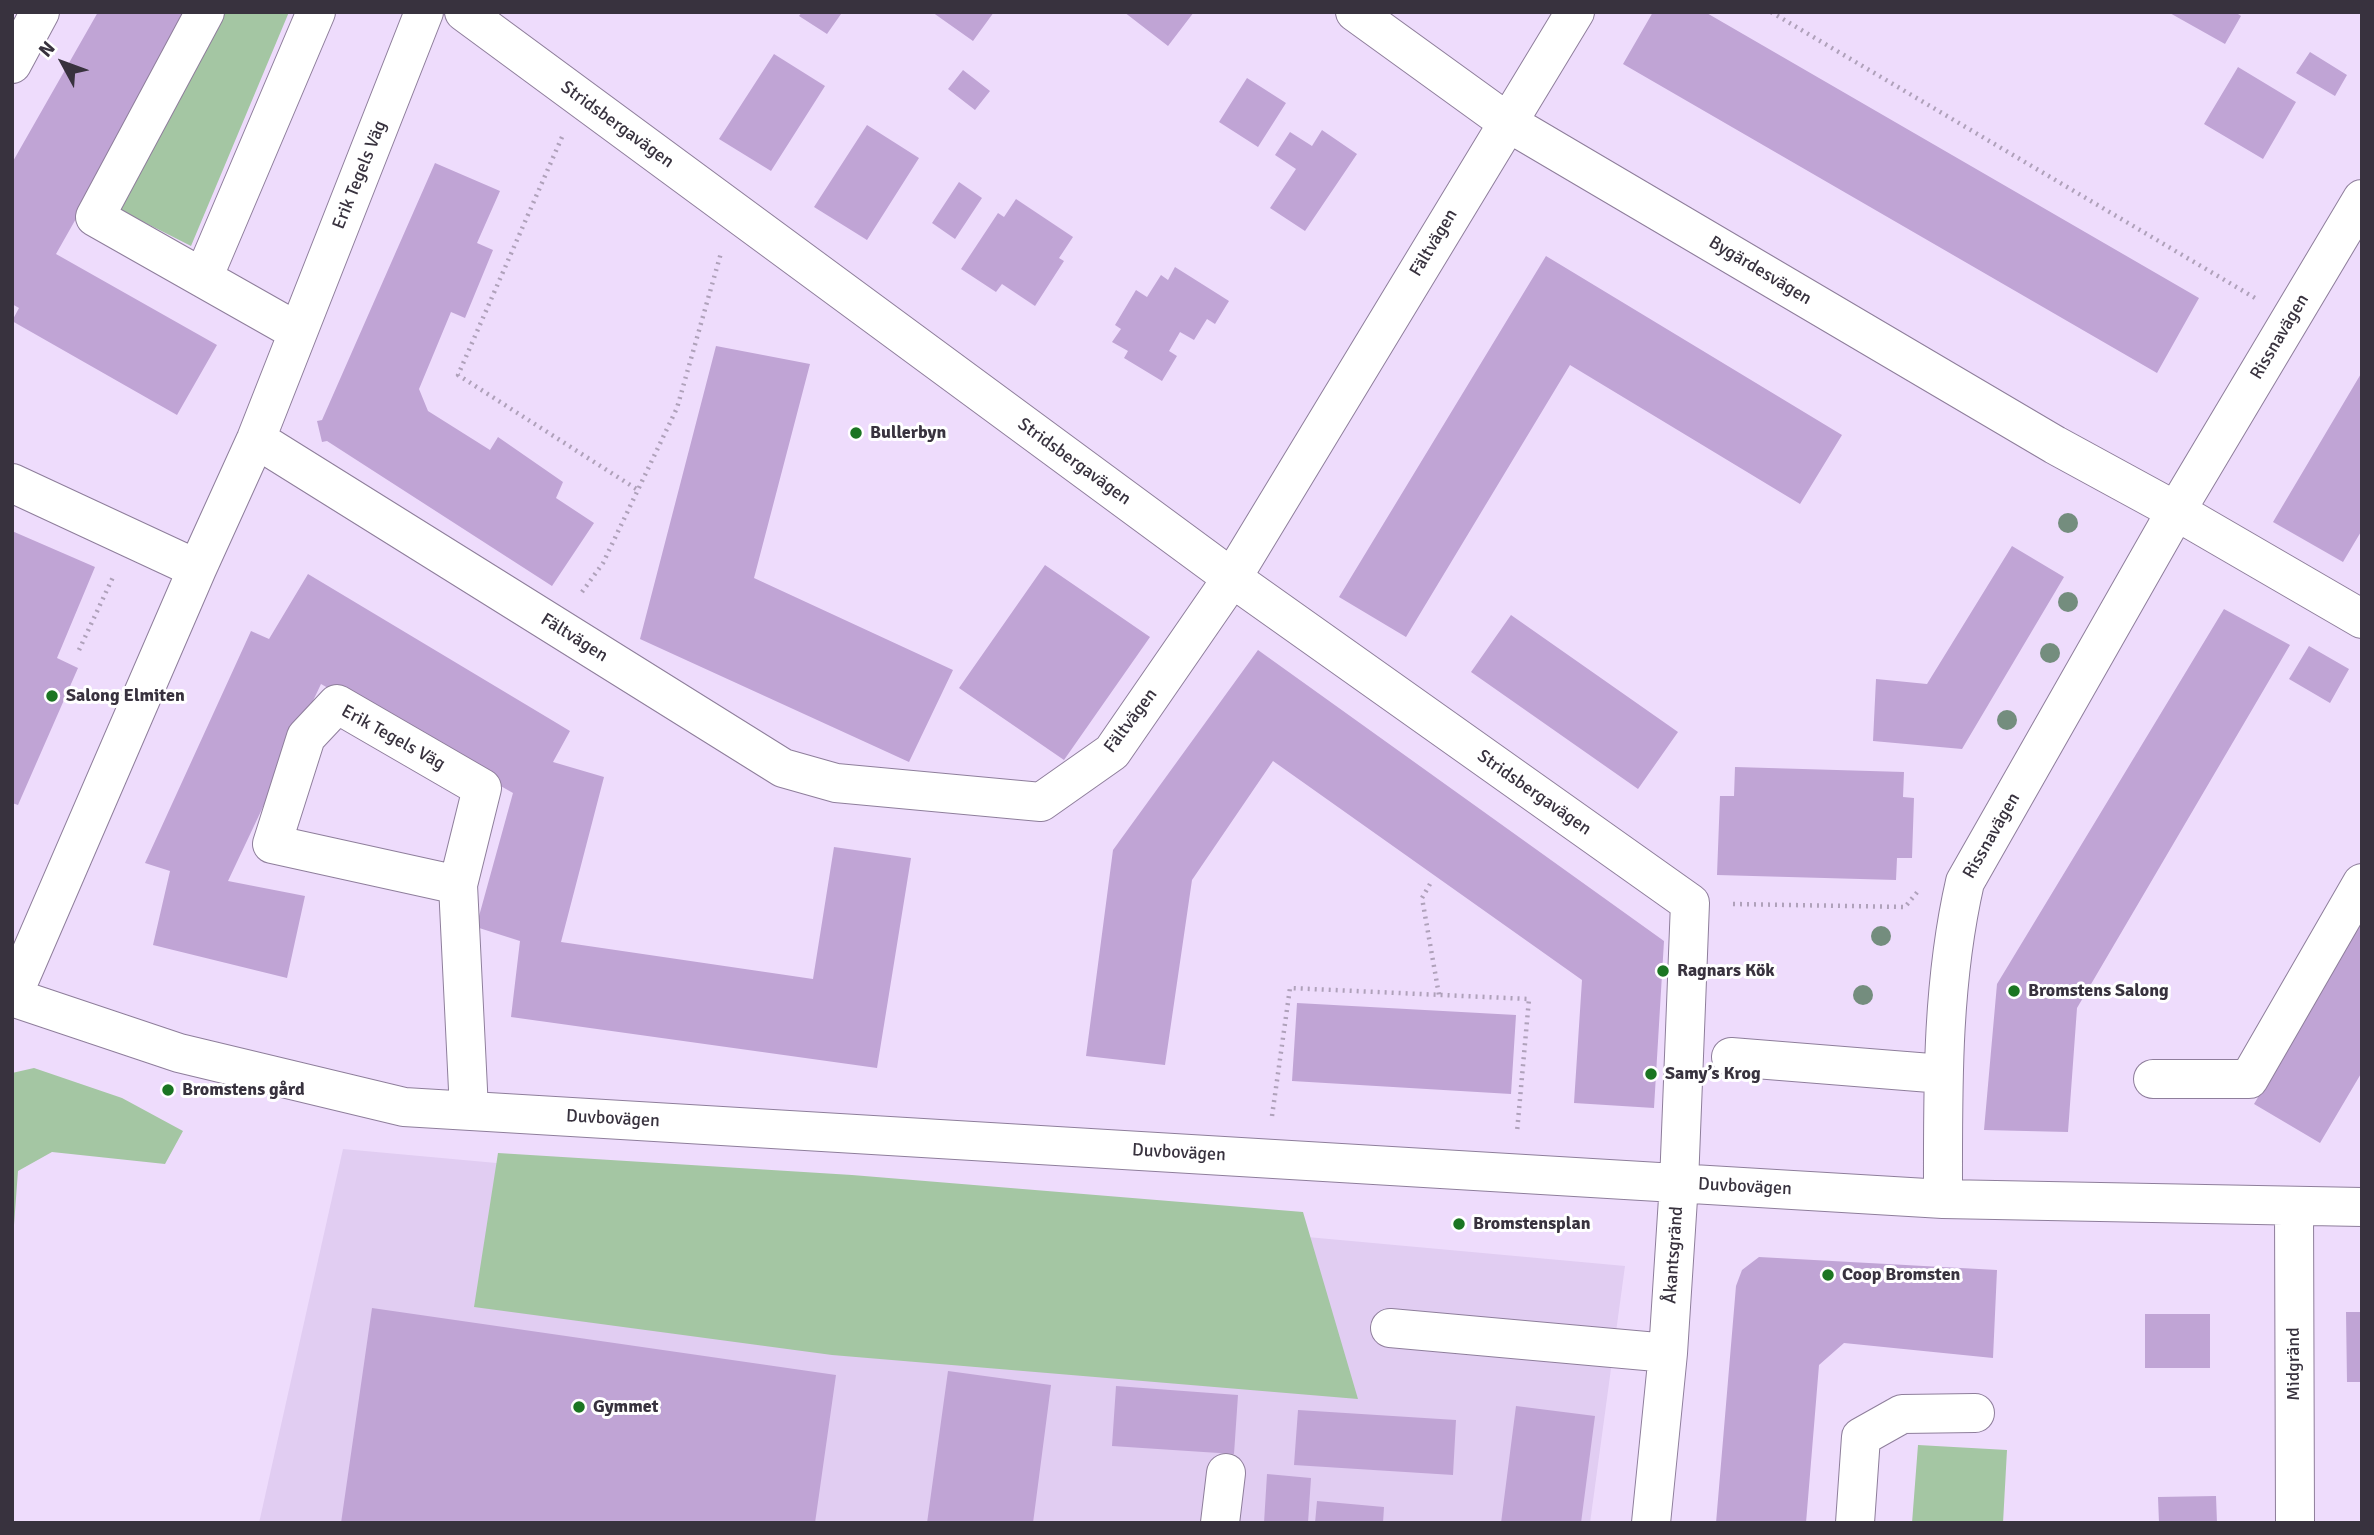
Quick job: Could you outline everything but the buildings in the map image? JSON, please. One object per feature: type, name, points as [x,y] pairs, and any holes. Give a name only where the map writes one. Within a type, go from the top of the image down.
[{"type":"street","points":[[12,64],[40,12]]},
{"type":"street","points":[[205,12],[95,217],[298,332]]},
{"type":"street","points":[[203,278],[316,12]]},
{"type":"street","name":"Erik Tegels Väg","points":[[12,997],[256,439],[424,12]]},
{"type":"street","name":"Stridsbergavägen","points":[[464,12],[1231,578],[1690,903]]},
{"type":"street","name":"Bygärdesvägen","points":[[1355,12],[1507,122],[2044,438],[2176,511]]},
{"type":"street","name":"Fältvägen","points":[[256,439],[783,768],[836,783],[1041,802],[1112,752],[1231,578],[1575,12]]},
{"type":"street","name":"Rissnavägen","points":[[1942,1199],[1947,988],[1955,924],[1965,882],[2176,511],[2362,199]]},
{"type":"street","points":[[12,483],[197,569]]},
{"type":"street","points":[[2176,511],[2362,620]]},
{"type":"street","name":"Erik Tegels Väg","points":[[458,886],[272,844],[306,737],[337,704],[482,788],[458,886],[469,1110]]},
{"type":"street","points":[[2153,1079],[2249,1079],[2362,883]]},
{"type":"street","name":"Åkantsgränd","points":[[1651,1523],[1668,1353],[1679,1183],[1690,903]]},
{"type":"street","name":"Duvbovägen","points":[[12,997],[179,1053],[404,1107],[1942,1199],[2362,1207]]},
{"type":"street","points":[[1731,1057],[1943,1074]]},
{"type":"street","name":"Midgränd","points":[[2294,1206],[2294,1523]]},
{"type":"street","points":[[1390,1328],[1668,1353]]},
{"type":"street","points":[[1855,1523],[1861,1437],[1902,1414],[1975,1413]]},
{"type":"street","points":[[1220,1523],[1226,1473]]},
{"type":"path","points":[[1771,12],[2259,300]]},
{"type":"path","points":[[580,97],[458,375],[638,490]]},
{"type":"path","points":[[557,627],[603,563],[677,408],[733,211]]},
{"type":"path","points":[[79,650],[131,538]]},
{"type":"path","points":[[1690,903],[1905,907],[1933,871],[1965,882]]},
{"type":"path","points":[[1430,884],[1422,898],[1439,995]]},
{"type":"path","points":[[1267,1158],[1290,988],[1529,999],[1513,1173]]},
{"type":"shaded area","points":[[343,1149],[1625,1266],[1590,1523],[259,1523]]},
{"type":"green space","points":[[222,12],[289,12],[191,246],[114,207]]},
{"type":"green space","points":[[34,1068],[122,1098],[183,1131],[165,1164],[52,1152],[18,1171],[12,1252],[12,1073]]},
{"type":"green space","points":[[498,1153],[852,1175],[1303,1212],[1358,1399],[832,1355],[474,1307]]},
{"type":"green space","points":[[1918,1445],[2007,1450],[2003,1523],[1912,1523]]},
{"type":"place","name":"Bullerbyn","points":[[856,433]]},
{"type":"place","name":"Salong Elmiten","points":[[52,696]]},
{"type":"place","name":"Ragnars Kök","points":[[1663,971]]},
{"type":"place","name":"Bromstens Salong","points":[[2014,991]]},
{"type":"place","name":"Samy’s Krog","points":[[1651,1074]]},
{"type":"place","name":"Bromstens gård","points":[[168,1090]]},
{"type":"place","name":"Bromstensplan","points":[[1459,1224]]},
{"type":"place","name":"Coop Bromsten","points":[[1828,1275]]},
{"type":"place","name":"Gymmet","points":[[579,1407]]}]
